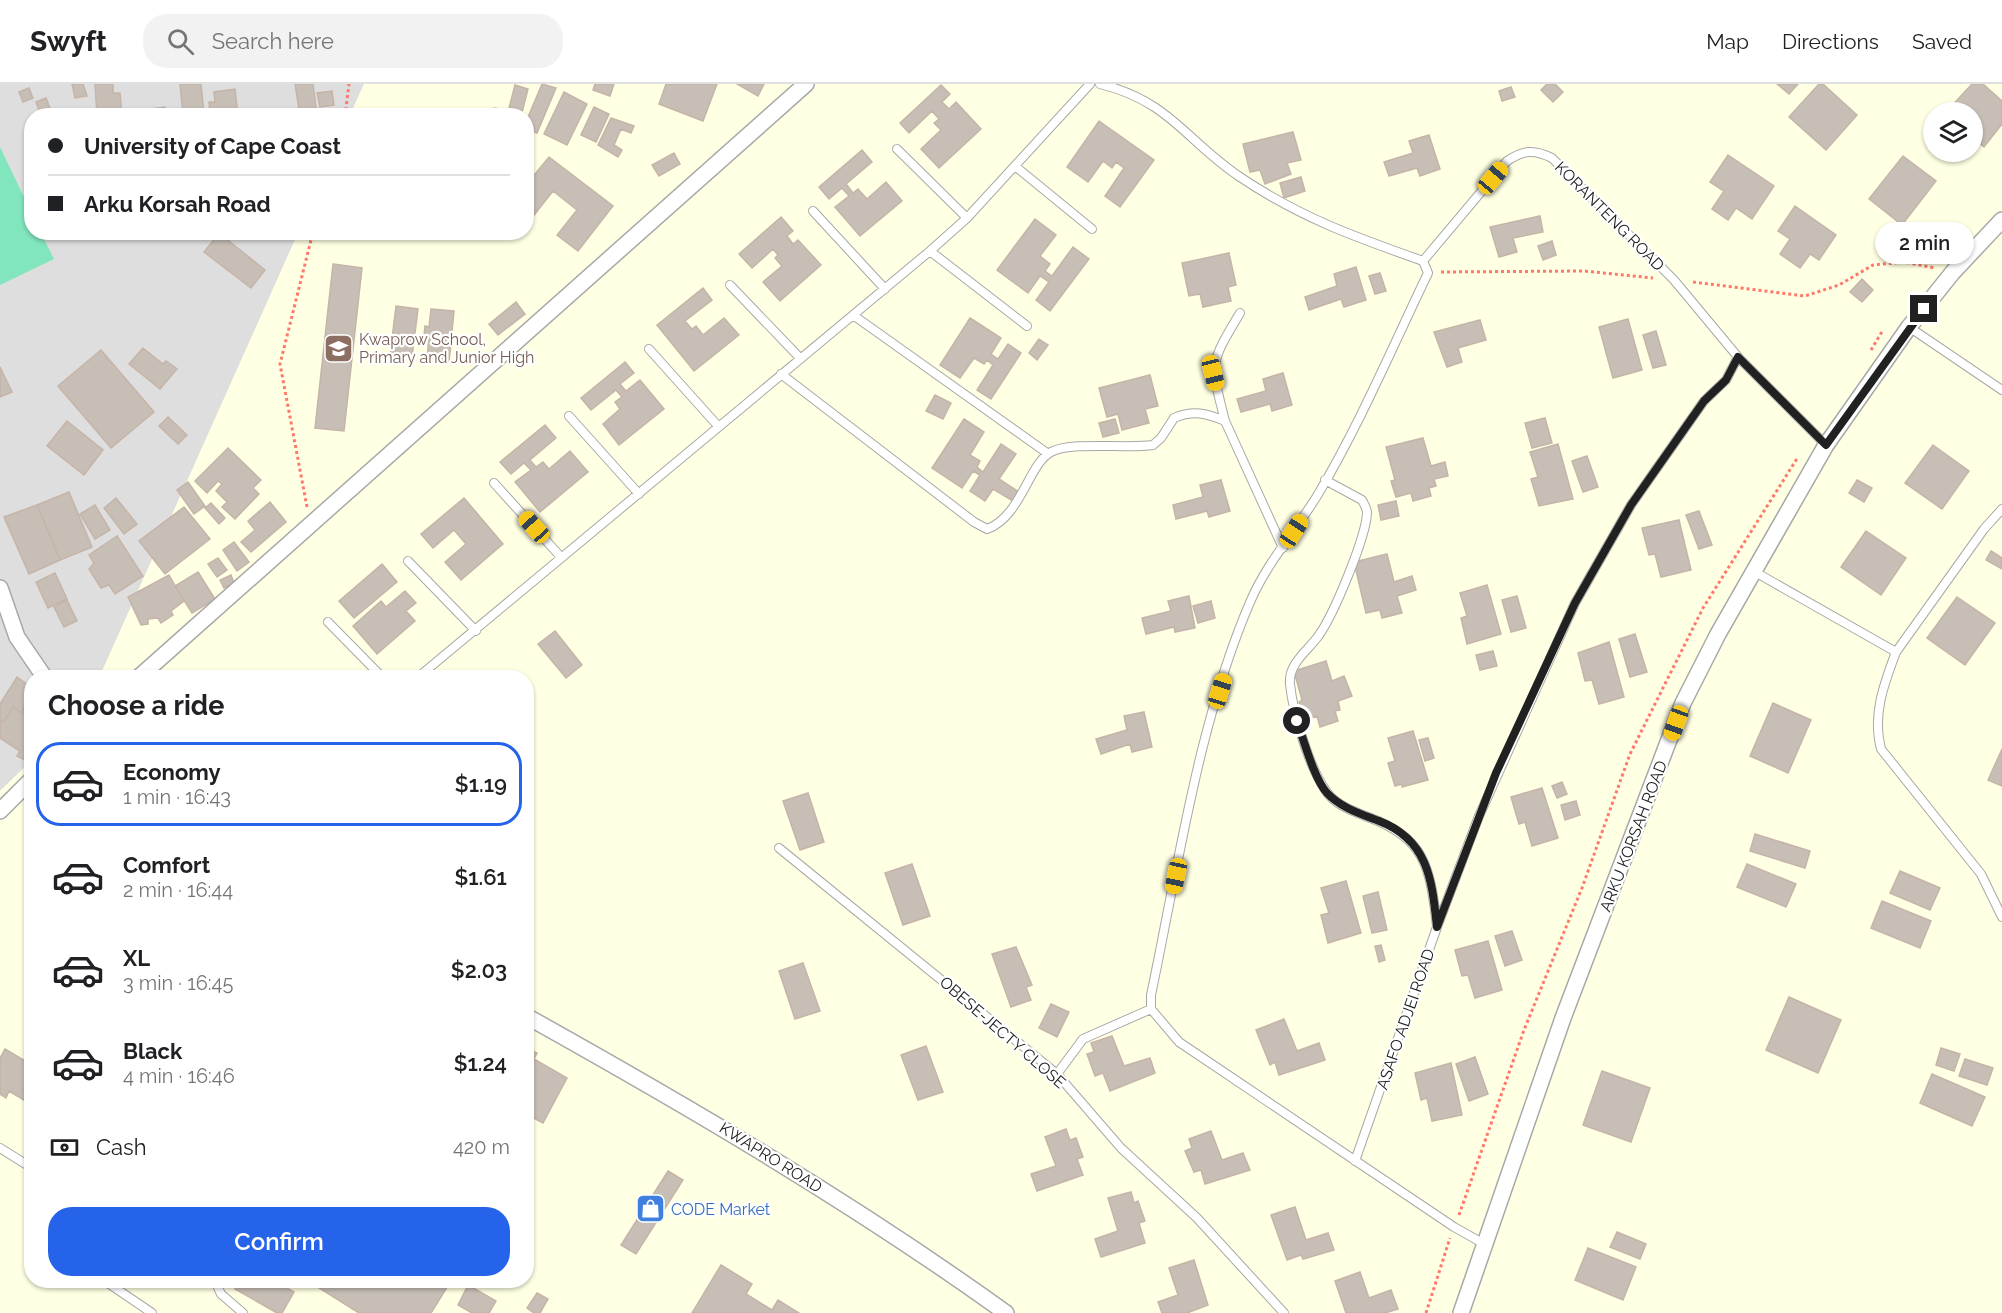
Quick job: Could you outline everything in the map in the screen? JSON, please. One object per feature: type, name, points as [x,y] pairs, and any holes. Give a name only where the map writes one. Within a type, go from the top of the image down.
[{"type":"street","points":[[147,670],[806,84]]},
{"type":"street","name":"ARKU KORSAH ROAD","points":[[1461,1313],[1563,1018],[1683,703],[1718,634],[1826,445],[1909,327],[1953,272],[2002,220]]},
{"type":"street","points":[[0,588],[17,637],[40,670]]},
{"type":"street","points":[[0,811],[24,787]]},
{"type":"street","name":"KWAPRO ROAD","points":[[534,1020],[699,1112],[794,1170],[1006,1313]]},
{"type":"lane","points":[[427,670],[476,631],[560,556],[639,494],[930,251],[967,218],[1090,84]]},
{"type":"lane","points":[[1100,84],[1127,90],[1160,108],[1238,176],[1302,215],[1423,261],[1428,273],[1377,381],[1325,480],[1252,596],[1239,630],[1207,732],[1151,995],[1151,1009],[1179,1042],[1454,1227],[1486,1245]]},
{"type":"lane","points":[[897,149],[967,218]]},
{"type":"lane","name":"KORANTENG ROAD","points":[[1423,261],[1507,161],[1522,151],[1538,151],[1552,158],[1674,280],[1738,357]]},
{"type":"lane","points":[[1015,166],[1092,229]]},
{"type":"lane","points":[[813,211],[885,289]]},
{"type":"lane","points":[[930,251],[1028,326]]},
{"type":"lane","points":[[730,285],[800,358]]},
{"type":"lane","points":[[1240,313],[1214,362],[1213,373],[1225,421],[1283,548]]},
{"type":"lane","points":[[853,315],[1047,453]]},
{"type":"lane","points":[[1909,327],[2002,390]]},
{"type":"lane","points":[[649,349],[718,426]]},
{"type":"lane","points":[[1738,357],[1826,445]]},
{"type":"lane","name":"ASAFO ADJEI ROAD","points":[[1355,1161],[1437,927],[1496,773],[1575,603],[1631,505],[1704,401],[1726,380],[1738,357]]},
{"type":"lane","points":[[781,374],[974,522],[987,529],[998,525],[1008,515],[1047,453],[1063,447],[1153,445],[1161,438],[1174,418],[1184,413],[1196,411],[1225,421]]},
{"type":"lane","points":[[570,416],[639,494]]},
{"type":"lane","points":[[1325,480],[1362,500],[1367,515],[1340,595],[1319,636],[1297,660],[1292,673],[1290,681],[1297,721],[1326,792],[1349,810],[1396,830],[1413,845],[1427,864],[1437,927]]},
{"type":"lane","points":[[494,483],[560,556]]},
{"type":"lane","points":[[2002,510],[1984,530],[1896,652],[1878,711],[1876,730],[1881,749],[1981,874],[2002,917]]},
{"type":"lane","points":[[408,561],[476,631]]},
{"type":"lane","points":[[1755,572],[1896,652]]},
{"type":"lane","points":[[328,622],[375,670]]},
{"type":"lane","name":"OBESE-JECTY CLOSE","points":[[779,848],[1057,1074],[1121,1148],[1197,1218],[1284,1313]]},
{"type":"lane","points":[[1057,1074],[1083,1039],[1151,1009]]},
{"type":"lane","points":[[0,1148],[24,1163]]},
{"type":"lane","points":[[115,1288],[152,1313]]},
{"type":"lane","points":[[217,1288],[220,1294],[243,1313]]},
{"type":"path","points":[[346,108],[349,84]]},
{"type":"path","points":[[310,526],[280,364],[311,240]]},
{"type":"path","points":[[1428,273],[1584,271],[1805,296],[1839,285],[1873,265],[1904,262],[1953,272]]},
{"type":"shaded area","points":[[0,84],[364,84],[353,108],[24,108],[24,240],[295,240],[103,670],[24,670],[24,768],[0,791]]},
{"type":"shaded area","points":[[364,84],[2002,84],[2002,1313],[0,1313],[0,791],[24,768],[24,1288],[534,1288],[534,670],[103,670],[295,240],[534,240],[534,108],[353,108]]},
{"type":"green space","points":[[0,147],[24,197],[24,240],[44,240],[54,259],[0,285]]},
{"type":"building","points":[[72,84],[83,84],[87,96],[75,98]]},
{"type":"building","points":[[95,84],[113,84],[113,93],[120,93],[121,108],[96,108]]},
{"type":"building","points":[[180,84],[201,84],[203,108],[182,108]]},
{"type":"building","points":[[295,84],[313,84],[316,108],[299,108]]},
{"type":"building","points":[[542,84],[556,88],[537,133],[534,132],[534,108],[532,108]]},
{"type":"building","points":[[595,84],[614,84],[610,96],[593,90]]},
{"type":"building","points":[[666,84],[717,84],[703,121],[659,104]]},
{"type":"building","points":[[737,84],[764,84],[758,96]]},
{"type":"building","points":[[1547,84],[1555,84],[1563,92],[1553,102],[1541,90]]},
{"type":"building","points":[[1777,84],[1798,84],[1789,94]]},
{"type":"building","points":[[1819,84],[1823,84],[1857,115],[1826,150],[1789,117]]},
{"type":"building","points":[[1972,84],[1983,84],[2002,101],[2002,124],[1984,147],[1983,102],[1955,102]]},
{"type":"building","points":[[515,85],[528,89],[523,108],[509,108]]},
{"type":"building","points":[[941,85],[950,94],[942,102],[949,109],[956,102],[981,129],[939,168],[921,149],[941,130],[934,123],[939,119],[932,111],[909,133],[900,123]]},
{"type":"building","points":[[1511,87],[1515,97],[1502,101],[1499,91]]},
{"type":"building","points":[[29,88],[33,98],[23,102],[19,92]]},
{"type":"building","points":[[235,89],[237,108],[209,108],[209,102],[215,102],[214,92]]},
{"type":"building","points":[[332,91],[334,105],[320,107],[317,93]]},
{"type":"building","points":[[564,92],[587,104],[567,145],[544,134]]},
{"type":"building","points":[[46,98],[50,108],[38,108],[36,102]]},
{"type":"building","points":[[594,107],[609,114],[596,142],[581,135]]},
{"type":"building","points":[[611,118],[634,126],[631,133],[621,129],[614,145],[622,150],[618,157],[598,145]]},
{"type":"building","points":[[1099,121],[1154,160],[1120,207],[1105,196],[1124,168],[1116,162],[1112,168],[1103,161],[1088,182],[1067,167]]},
{"type":"building","points":[[1293,132],[1301,160],[1287,163],[1291,174],[1265,184],[1260,170],[1250,172],[1243,144]]},
{"type":"building","points":[[1429,135],[1440,169],[1420,176],[1417,168],[1389,176],[1384,162],[1413,153],[1409,141]]},
{"type":"building","points":[[862,150],[872,162],[846,184],[853,193],[858,189],[867,199],[886,182],[902,201],[860,236],[835,207],[849,196],[842,188],[829,199],[819,187]]},
{"type":"building","points":[[674,153],[680,164],[659,176],[652,165]]},
{"type":"building","points":[[1728,155],[1774,186],[1752,219],[1736,208],[1728,220],[1712,209],[1724,191],[1710,182]]},
{"type":"building","points":[[1903,156],[1936,181],[1902,225],[1869,199]]},
{"type":"building","points":[[549,157],[613,206],[578,251],[557,235],[577,210],[553,191],[534,215],[534,175]]},
{"type":"building","points":[[1301,177],[1305,191],[1284,198],[1280,183]]},
{"type":"building","points":[[1795,206],[1836,235],[1819,260],[1810,254],[1800,268],[1780,254],[1790,239],[1778,231]]},
{"type":"building","points":[[1540,216],[1543,232],[1513,238],[1517,252],[1499,257],[1490,227]]},
{"type":"building","points":[[781,217],[793,231],[787,236],[793,244],[798,240],[821,265],[780,301],[763,282],[782,266],[775,258],[778,255],[773,249],[752,268],[739,254]]},
{"type":"building","points":[[1035,219],[1056,235],[1040,256],[1050,264],[1045,271],[1052,276],[1073,247],[1089,259],[1050,311],[1036,300],[1049,282],[1040,276],[1028,293],[997,270]]},
{"type":"building","points":[[213,240],[228,240],[265,270],[251,288],[204,252]]},
{"type":"building","points":[[1552,241],[1556,255],[1543,260],[1538,246]]},
{"type":"building","points":[[1229,253],[1236,285],[1228,287],[1231,301],[1203,307],[1200,294],[1189,296],[1182,263]]},
{"type":"building","name":"Kwaprow School, Primary and Junior High","points":[[333,264],[362,268],[344,431],[315,428]]},
{"type":"building","points":[[1356,267],[1366,300],[1344,307],[1341,299],[1309,310],[1305,297],[1337,286],[1334,274]]},
{"type":"building","points":[[1380,273],[1386,291],[1375,294],[1369,276]]},
{"type":"building","points":[[1862,279],[1873,290],[1862,302],[1850,292]]},
{"type":"building","points":[[703,288],[712,300],[685,321],[692,329],[696,326],[703,335],[724,318],[739,335],[694,371],[657,325]]},
{"type":"building","points":[[516,302],[525,314],[498,335],[489,324]]},
{"type":"building","points":[[396,306],[418,309],[412,357],[390,355]]},
{"type":"building","points":[[431,309],[454,311],[449,362],[427,359],[429,337],[424,336],[425,326],[429,327]]},
{"type":"building","points":[[970,318],[1001,338],[991,354],[998,359],[1008,344],[1021,353],[991,399],[977,390],[993,365],[987,360],[984,364],[974,358],[960,378],[940,365]]},
{"type":"building","points":[[1628,319],[1642,370],[1613,378],[1599,327]]},
{"type":"building","points":[[1480,320],[1486,340],[1458,348],[1462,362],[1447,367],[1434,332]]},
{"type":"building","points":[[1656,331],[1666,365],[1653,368],[1643,335]]},
{"type":"building","points":[[1039,339],[1048,345],[1037,360],[1029,353]]},
{"type":"building","points":[[143,348],[163,364],[166,361],[177,369],[160,389],[129,364]]},
{"type":"building","points":[[101,350],[154,412],[111,448],[58,386]]},
{"type":"building","points":[[625,362],[634,373],[620,384],[626,391],[640,380],[664,409],[619,445],[603,424],[620,409],[615,402],[622,397],[616,390],[591,410],[581,398]]},
{"type":"building","points":[[0,367],[12,392],[0,397]]},
{"type":"building","points":[[1283,373],[1292,405],[1272,411],[1270,404],[1241,412],[1237,399],[1266,391],[1263,379]]},
{"type":"building","points":[[1150,375],[1158,406],[1145,409],[1149,423],[1122,430],[1118,414],[1107,417],[1099,388]]},
{"type":"building","points":[[935,395],[951,403],[943,419],[926,411]]},
{"type":"building","points":[[168,417],[187,435],[178,444],[159,426]]},
{"type":"building","points":[[1545,418],[1552,443],[1532,448],[1525,423]]},
{"type":"building","points":[[964,419],[984,432],[970,455],[980,461],[977,467],[983,472],[1001,444],[1016,454],[999,479],[1019,492],[1013,501],[993,489],[985,501],[970,491],[980,475],[973,471],[962,488],[932,468]]},
{"type":"building","points":[[1115,419],[1119,433],[1103,437],[1099,423]]},
{"type":"building","points":[[67,421],[103,450],[84,475],[47,446]]},
{"type":"building","points":[[545,425],[556,438],[530,460],[536,467],[543,462],[549,469],[570,451],[588,472],[540,512],[515,482],[531,470],[524,463],[511,474],[500,462]]},
{"type":"building","points":[[1423,438],[1431,466],[1445,462],[1448,476],[1434,479],[1436,486],[1429,488],[1431,496],[1413,501],[1411,493],[1396,497],[1391,481],[1395,480],[1386,447]]},
{"type":"building","points":[[1558,444],[1573,499],[1539,506],[1531,479],[1538,477],[1530,452]]},
{"type":"building","points":[[1933,445],[1969,471],[1942,509],[1905,483]]},
{"type":"building","points":[[228,448],[261,480],[253,488],[259,494],[235,519],[222,507],[227,502],[216,491],[222,484],[218,481],[207,493],[195,481]]},
{"type":"building","points":[[1587,456],[1598,487],[1583,492],[1572,461]]},
{"type":"building","points":[[1221,480],[1230,511],[1209,517],[1207,511],[1176,519],[1173,505],[1203,497],[1200,485]]},
{"type":"building","points":[[1857,480],[1872,488],[1864,502],[1849,493]]},
{"type":"building","points":[[188,482],[205,506],[194,514],[177,490]]},
{"type":"building","points":[[69,492],[92,547],[60,560],[37,505]]},
{"type":"building","points":[[116,498],[137,524],[124,534],[104,508]]},
{"type":"building","points":[[464,498],[503,544],[461,580],[445,562],[466,544],[454,530],[433,548],[421,534]]},
{"type":"building","points":[[1396,501],[1399,516],[1381,520],[1378,505]]},
{"type":"building","points":[[270,502],[286,522],[251,552],[241,542],[255,530],[248,521]]},
{"type":"building","points":[[211,503],[225,518],[219,524],[205,508]]},
{"type":"building","points":[[37,505],[60,560],[29,574],[4,517]]},
{"type":"building","points":[[95,505],[110,530],[95,539],[80,514]]},
{"type":"building","points":[[184,507],[210,539],[165,574],[139,541]]},
{"type":"building","points":[[1699,511],[1712,545],[1699,549],[1686,515]]},
{"type":"building","points":[[1679,520],[1691,570],[1661,577],[1655,554],[1649,555],[1642,528]]},
{"type":"building","points":[[1866,531],[1906,558],[1881,595],[1841,567]]},
{"type":"building","points":[[117,536],[143,576],[115,594],[109,585],[101,588],[89,569],[94,563],[89,555]]},
{"type":"building","points":[[234,542],[249,562],[237,571],[223,550]]},
{"type":"building","points":[[1991,551],[2002,558],[2002,569],[1986,560]]},
{"type":"building","points":[[1387,554],[1394,582],[1412,576],[1416,590],[1397,596],[1402,613],[1382,618],[1380,610],[1366,613],[1354,562]]},
{"type":"building","points":[[218,558],[227,570],[217,577],[208,564]]},
{"type":"building","points":[[382,564],[397,582],[354,618],[339,601]]},
{"type":"building","points":[[198,572],[215,599],[192,613],[175,586]]},
{"type":"building","points":[[55,573],[67,599],[48,608],[36,582]]},
{"type":"building","points":[[169,575],[184,601],[171,611],[173,615],[161,623],[158,618],[148,619],[148,624],[141,625],[128,597]]},
{"type":"building","points":[[231,575],[234,583],[224,588],[220,580]]},
{"type":"building","points":[[1487,585],[1501,634],[1467,644],[1461,618],[1467,616],[1460,593]]},
{"type":"building","points":[[405,591],[416,603],[406,611],[415,621],[377,654],[353,626],[381,601],[386,607]]},
{"type":"building","points":[[1189,596],[1195,628],[1175,632],[1174,627],[1146,634],[1142,618],[1171,611],[1168,601]]},
{"type":"building","points":[[1517,596],[1526,628],[1511,632],[1502,600]]},
{"type":"building","points":[[1957,597],[1995,623],[1965,665],[1927,638]]},
{"type":"building","points":[[67,600],[77,621],[64,627],[54,607]]},
{"type":"building","points":[[1211,601],[1215,618],[1198,623],[1193,606]]},
{"type":"building","points":[[555,631],[582,665],[566,678],[538,644]]},
{"type":"building","points":[[1635,634],[1647,672],[1630,677],[1619,639]]},
{"type":"building","points":[[1609,642],[1624,697],[1599,704],[1592,680],[1585,681],[1578,653]]},
{"type":"building","points":[[1493,651],[1497,666],[1480,670],[1476,655]]},
{"type":"building","points":[[1326,661],[1332,681],[1344,676],[1352,696],[1338,701],[1340,710],[1335,711],[1338,721],[1320,727],[1317,716],[1306,720],[1299,702],[1302,700],[1294,671]]},
{"type":"building","points":[[17,677],[24,682],[22,713],[13,707],[5,720],[0,722],[0,704]]},
{"type":"building","points":[[1773,703],[1811,720],[1788,773],[1750,756]]},
{"type":"building","points":[[13,707],[22,713],[24,708],[23,759],[17,756],[20,751],[0,738],[0,722],[5,720]]},
{"type":"building","points":[[1144,712],[1152,747],[1132,752],[1130,744],[1101,754],[1096,739],[1127,730],[1124,716]]},
{"type":"building","points":[[1413,731],[1428,780],[1402,787],[1402,784],[1395,786],[1388,763],[1395,761],[1388,738]]},
{"type":"building","points":[[1428,738],[1434,758],[1425,761],[1419,740]]},
{"type":"building","points":[[2002,749],[2002,786],[1988,780]]},
{"type":"building","points":[[1562,782],[1567,794],[1557,798],[1552,786]]},
{"type":"building","points":[[1542,788],[1558,838],[1532,846],[1525,822],[1519,824],[1511,797]]},
{"type":"building","points":[[808,793],[824,842],[800,850],[783,801]]},
{"type":"building","points":[[1576,801],[1580,815],[1565,820],[1561,805]]},
{"type":"building","points":[[1755,834],[1810,851],[1805,868],[1750,851]]},
{"type":"building","points":[[912,864],[930,916],[903,925],[885,873]]},
{"type":"building","points":[[1747,864],[1796,884],[1786,907],[1737,887]]},
{"type":"building","points":[[1900,871],[1940,888],[1930,910],[1890,893]]},
{"type":"building","points":[[1346,881],[1361,933],[1328,943],[1321,915],[1329,913],[1321,888]]},
{"type":"building","points":[[1378,892],[1387,930],[1372,933],[1363,896]]},
{"type":"building","points":[[1882,901],[1931,921],[1920,948],[1871,928]]},
{"type":"building","points":[[1512,931],[1522,960],[1505,966],[1495,936]]},
{"type":"building","points":[[1488,941],[1502,990],[1475,998],[1468,975],[1462,976],[1455,950]]},
{"type":"building","points":[[1381,945],[1385,960],[1379,962],[1375,946]]},
{"type":"building","points":[[1016,947],[1032,985],[1026,987],[1031,1000],[1011,1007],[992,954]]},
{"type":"building","points":[[803,963],[820,1011],[795,1019],[779,971]]},
{"type":"building","points":[[1789,997],[1841,1020],[1818,1073],[1766,1050]]},
{"type":"building","points":[[1051,1004],[1069,1012],[1057,1037],[1039,1028]]},
{"type":"building","points":[[1284,1019],[1297,1051],[1319,1043],[1325,1060],[1279,1075],[1275,1062],[1270,1065],[1256,1030]]},
{"type":"building","points":[[1112,1036],[1124,1066],[1150,1058],[1155,1073],[1110,1091],[1103,1073],[1095,1076],[1087,1054],[1094,1052],[1091,1043]]},
{"type":"building","points":[[926,1046],[943,1092],[918,1100],[901,1055]]},
{"type":"building","points":[[1941,1048],[1960,1054],[1954,1071],[1936,1065]]},
{"type":"building","points":[[5,1049],[24,1060],[24,1100],[9,1091],[6,1098],[0,1094],[0,1058]]},
{"type":"building","points":[[1475,1057],[1488,1094],[1469,1101],[1456,1064]]},
{"type":"building","points":[[534,1059],[567,1078],[543,1123],[534,1118]]},
{"type":"building","points":[[1965,1059],[1993,1068],[1987,1085],[1959,1076]]},
{"type":"building","points":[[1451,1063],[1462,1115],[1432,1121],[1427,1098],[1421,1100],[1415,1073]]},
{"type":"building","points":[[1602,1071],[1650,1088],[1631,1142],[1583,1125]]},
{"type":"building","points":[[1932,1074],[1985,1097],[1972,1126],[1920,1103]]},
{"type":"building","points":[[1066,1129],[1070,1140],[1076,1138],[1083,1157],[1077,1159],[1083,1175],[1037,1191],[1031,1174],[1056,1166],[1045,1137]]},
{"type":"building","points":[[1211,1131],[1222,1160],[1243,1153],[1250,1170],[1205,1184],[1201,1170],[1194,1172],[1185,1151],[1192,1148],[1189,1139]]},
{"type":"building","points":[[668,1171],[683,1180],[636,1254],[621,1245]]},
{"type":"building","points":[[1131,1192],[1134,1203],[1138,1201],[1145,1221],[1139,1223],[1145,1243],[1101,1257],[1095,1239],[1118,1231],[1108,1198]]},
{"type":"building","points":[[1295,1207],[1306,1240],[1328,1233],[1334,1250],[1303,1259],[1301,1255],[1287,1260],[1271,1215]]},
{"type":"building","points":[[1617,1232],[1646,1244],[1640,1259],[1610,1247]]},
{"type":"building","points":[[1588,1248],[1636,1267],[1623,1300],[1575,1280]]},
{"type":"building","points":[[1194,1260],[1208,1305],[1187,1313],[1162,1313],[1158,1302],[1178,1295],[1169,1268]]},
{"type":"building","points":[[721,1265],[752,1284],[746,1294],[772,1310],[778,1300],[799,1313],[692,1313]]},
{"type":"building","points":[[1360,1272],[1369,1298],[1391,1290],[1398,1309],[1385,1313],[1346,1313],[1335,1281]]},
{"type":"building","points":[[287,1288],[294,1292],[282,1313],[277,1313],[235,1289]]},
{"type":"building","points":[[319,1288],[447,1288],[431,1313],[359,1313]]},
{"type":"building","points":[[466,1288],[473,1288],[496,1301],[489,1313],[472,1313],[458,1305]]},
{"type":"building","points":[[537,1293],[548,1299],[540,1313],[534,1313],[527,1308]]},
{"type":"place","name":"Kwaprow School, Primary and Junior High","points":[[338,348]]},
{"type":"place","name":"CODE Market","points":[[650,1209]]},
{"type":"route","points":[[1297,721],[1326,792],[1349,810],[1396,830],[1413,845],[1427,864],[1437,927],[1496,773],[1575,603],[1631,505],[1704,401],[1726,380],[1738,357],[1826,445],[1924,309]]}]
